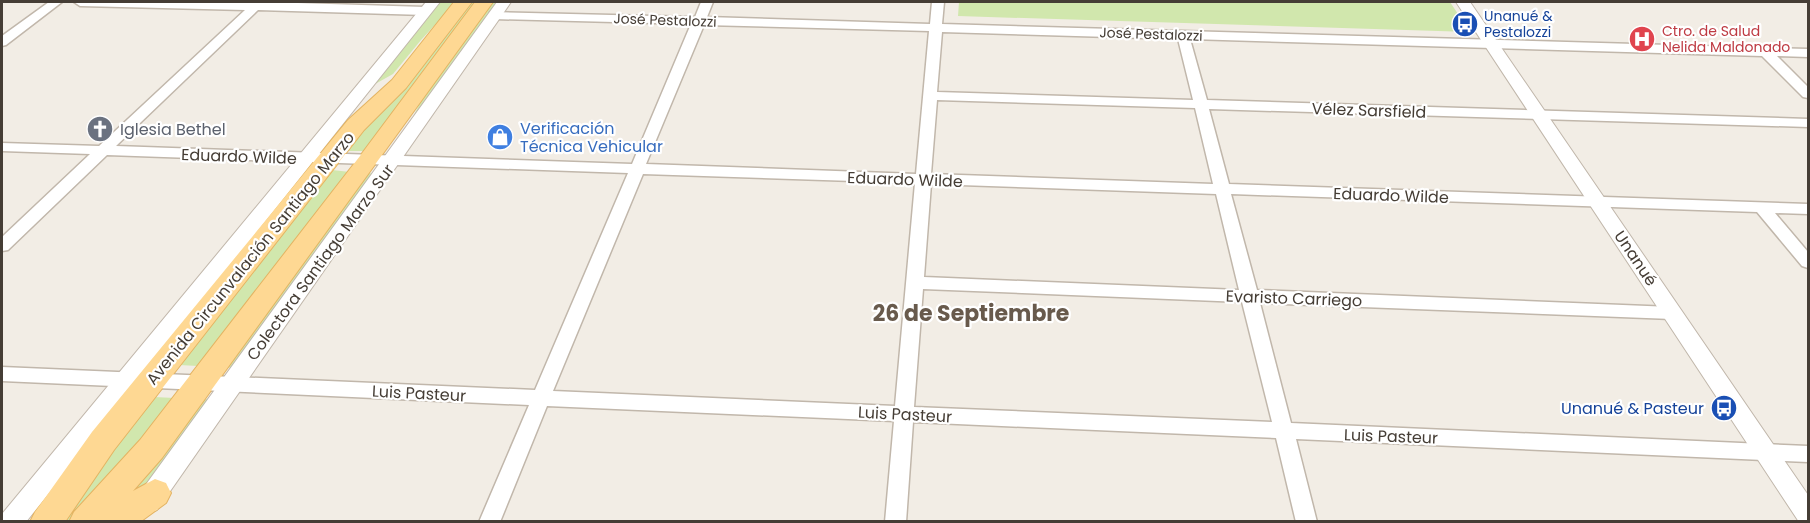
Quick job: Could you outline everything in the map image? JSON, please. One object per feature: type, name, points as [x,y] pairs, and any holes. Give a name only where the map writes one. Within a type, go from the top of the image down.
[{"type":"main road","points":[[352,102],[392,80],[426,39],[460,5]]},
{"type":"main road","name":"Avenida Circunvalación Santiago Marzo","points":[[46,522],[99,447],[139,380],[319,159],[399,84],[460,5]]},
{"type":"main road","name":"Avenida Circunvalación Santiago Marzo","points":[[85,522],[151,449],[200,383],[380,161],[494,6]]},
{"type":"main road","points":[[113,522],[155,493]]},
{"type":"street","points":[[2,42],[56,2]]},
{"type":"street","points":[[80,2],[429,6]]},
{"type":"street","points":[[489,522],[707,2]]},
{"type":"street","points":[[895,522],[938,2]]},
{"type":"street","name":"Unanué","points":[[1463,2],[1809,515]]},
{"type":"street","points":[[2,246],[257,4]]},
{"type":"street","points":[[319,159],[352,102],[429,6]]},
{"type":"street","name":"José Pestalozzi","points":[[494,6],[699,21],[1809,52]]},
{"type":"street","points":[[1183,35],[1307,522]]},
{"type":"street","points":[[1765,51],[1809,94]]},
{"type":"street","name":"Vélez Sarsfield","points":[[930,96],[1809,123]]},
{"type":"street","name":"Eduardo Wilde","points":[[2,147],[1809,209]]},
{"type":"street","name":"Colectora Santiago Marzo Sur","points":[[135,522],[232,385],[380,161]]},
{"type":"street","points":[[1762,208],[1809,262]]},
{"type":"street","name":"Evaristo Carriego","points":[[915,283],[1672,313]]},
{"type":"street","name":"Luis Pasteur","points":[[2,374],[1809,454]]},
{"type":"street","points":[[11,522],[139,380]]},
{"type":"green space","points":[[438,2],[456,2],[393,74],[368,88]]},
{"type":"green space","points":[[469,2],[478,2],[369,148],[364,151],[347,151],[363,126],[405,86]]},
{"type":"green space","points":[[491,2],[499,2],[411,126],[408,127],[423,97]]},
{"type":"green space","points":[[959,2],[1450,2],[1470,32],[958,16]]},
{"type":"green space","points":[[332,170],[350,172],[198,366],[179,365]]},
{"type":"green space","points":[[375,173],[233,367],[227,368],[367,174]]},
{"type":"green space","points":[[154,397],[177,400],[72,521],[58,522]]},
{"type":"green space","points":[[202,400],[210,401],[155,480],[103,521]]},
{"type":"place","name":"Unanué & Pestalozzi","points":[[1465,24]]},
{"type":"place","name":"Ctro. de Salud Nelida Maldonado","points":[[1642,39]]},
{"type":"place","name":"Iglesia Bethel","points":[[100,129]]},
{"type":"place","name":"Verificación Técnica Vehicular","points":[[500,137]]},
{"type":"place","name":"Unanué & Pasteur","points":[[1724,408]]},
{"type":"district","name":"26 de Septiembre","points":[[971,313]]}]
